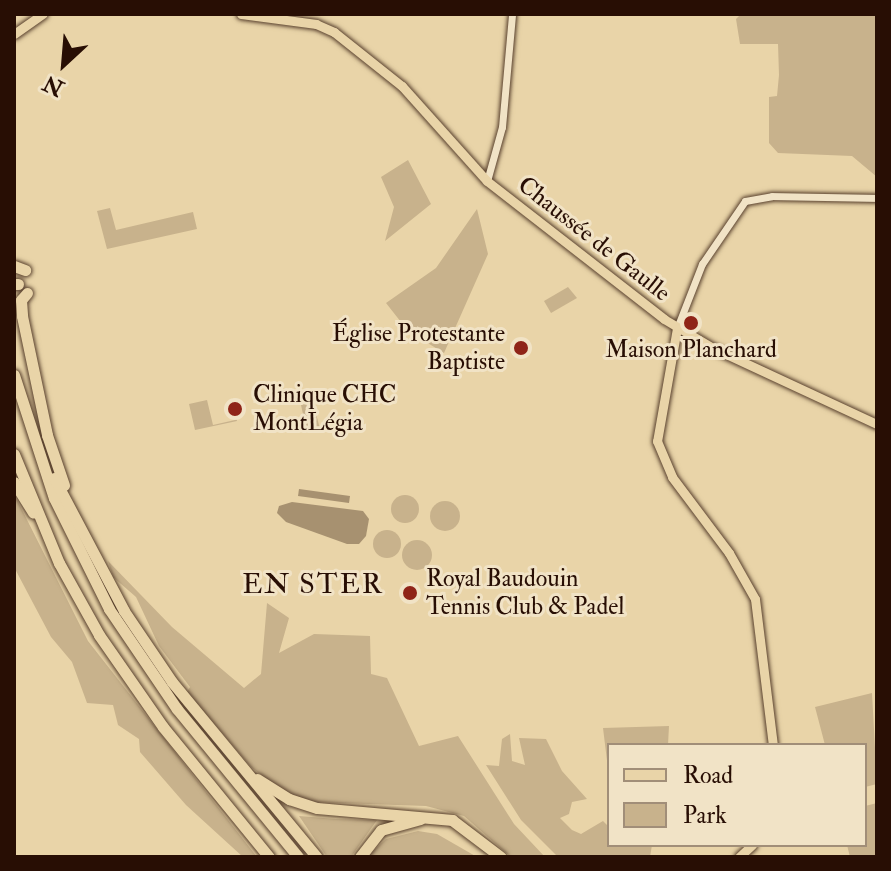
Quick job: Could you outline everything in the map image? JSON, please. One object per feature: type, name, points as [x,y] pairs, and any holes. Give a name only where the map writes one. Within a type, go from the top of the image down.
[{"type":"highway","points":[[27,293],[20,305],[40,408],[85,538]]},
{"type":"highway","points":[[14,375],[41,464],[87,568],[131,645],[298,857]]},
{"type":"highway","points":[[14,454],[39,519],[78,600],[119,666],[269,857]]},
{"type":"highway","points":[[41,464],[51,472],[150,650],[220,741],[317,857]]},
{"type":"highway","points":[[14,482],[39,519]]},
{"type":"highway","points":[[220,741],[250,773],[289,799],[337,810],[439,815],[470,829],[501,857]]},
{"type":"highway","points":[[360,857],[381,830],[422,819],[465,833],[492,857]]},
{"type":"main road","points":[[14,34],[43,14]]},
{"type":"main road","name":"Chaussée de Gaulle","points":[[241,14],[316,24],[334,32],[402,86],[487,181],[677,328],[877,424]]},
{"type":"main road","points":[[677,328],[657,441],[672,477],[729,553],[755,599],[773,743]]},
{"type":"street","points":[[487,181],[502,127],[512,14]]},
{"type":"street","points":[[677,328],[702,264],[745,201],[772,196],[877,198]]},
{"type":"green space","points":[[741,14],[877,14],[877,177],[852,156],[778,153],[769,143],[769,97],[777,96],[778,44],[740,44],[736,19]]},
{"type":"green space","points":[[408,160],[431,204],[385,241],[394,207],[381,177]]},
{"type":"green space","points":[[110,208],[116,230],[193,212],[197,229],[107,249],[97,211]]},
{"type":"green space","points":[[477,209],[488,254],[444,353],[408,331],[386,303],[436,268]]},
{"type":"green space","points":[[568,287],[577,298],[551,313],[544,301]]},
{"type":"green space","points":[[232,397],[237,421],[195,430],[189,404],[207,400],[213,425],[235,420]]},
{"type":"green space","points":[[313,402],[320,429],[307,432],[301,405]]},
{"type":"green space","points":[[14,494],[88,641],[257,857],[243,857],[186,805],[140,752],[139,739],[118,725],[113,705],[87,703],[72,662],[51,637],[14,567]]},
{"type":"green space","points":[[405,495],[415,499],[419,509],[415,519],[405,523],[395,519],[391,509],[395,499]]},
{"type":"green space","points":[[445,501],[451,502],[459,510],[459,522],[451,530],[445,531],[439,530],[431,522],[430,516],[431,510],[439,502]]},
{"type":"green space","points":[[387,530],[397,534],[401,544],[397,554],[387,558],[377,554],[373,544],[377,534]]},
{"type":"green space","points":[[417,540],[423,541],[431,549],[431,561],[423,569],[417,570],[411,569],[403,561],[402,555],[403,549],[411,541]]},
{"type":"green space","points":[[108,561],[172,627],[244,688],[261,674],[267,603],[289,618],[279,653],[314,634],[370,636],[371,674],[387,678],[419,746],[458,736],[514,824],[545,857],[511,857],[464,816],[426,806],[312,802],[279,789],[251,767],[187,692],[190,687],[159,646],[136,597],[113,577]]},
{"type":"green space","points":[[872,693],[877,784],[867,786],[867,743],[824,743],[815,707]]},
{"type":"green space","points":[[669,726],[668,743],[607,743],[607,761],[603,728]]},
{"type":"green space","points":[[510,734],[512,761],[525,765],[519,738],[546,739],[562,771],[587,799],[572,802],[569,814],[560,818],[572,830],[581,834],[603,821],[607,825],[607,847],[652,847],[650,857],[558,857],[521,820],[486,765],[499,766],[502,739]]},
{"type":"green space","points":[[877,803],[877,857],[850,857],[848,847],[867,847],[867,806]]},
{"type":"green space","points":[[299,816],[377,820],[351,857],[327,857]]},
{"type":"green space","points":[[418,831],[437,834],[477,857],[367,857],[386,839]]},
{"type":"shaded area","points":[[299,489],[350,496],[349,503],[298,496]]},
{"type":"shaded area","points":[[292,502],[363,511],[369,519],[366,536],[359,544],[347,544],[286,522],[277,513],[279,506]]},
{"type":"place","name":"Maison Planchard","points":[[691,323]]},
{"type":"place","name":"Église Protestante Baptiste","points":[[521,348]]},
{"type":"place","name":"Clinique CHC MontLégia","points":[[235,409]]},
{"type":"place","name":"Royal Baudouin Tennis Club & Padel","points":[[410,593]]},
{"type":"district","name":"EN STER","points":[[313,585]]}]
